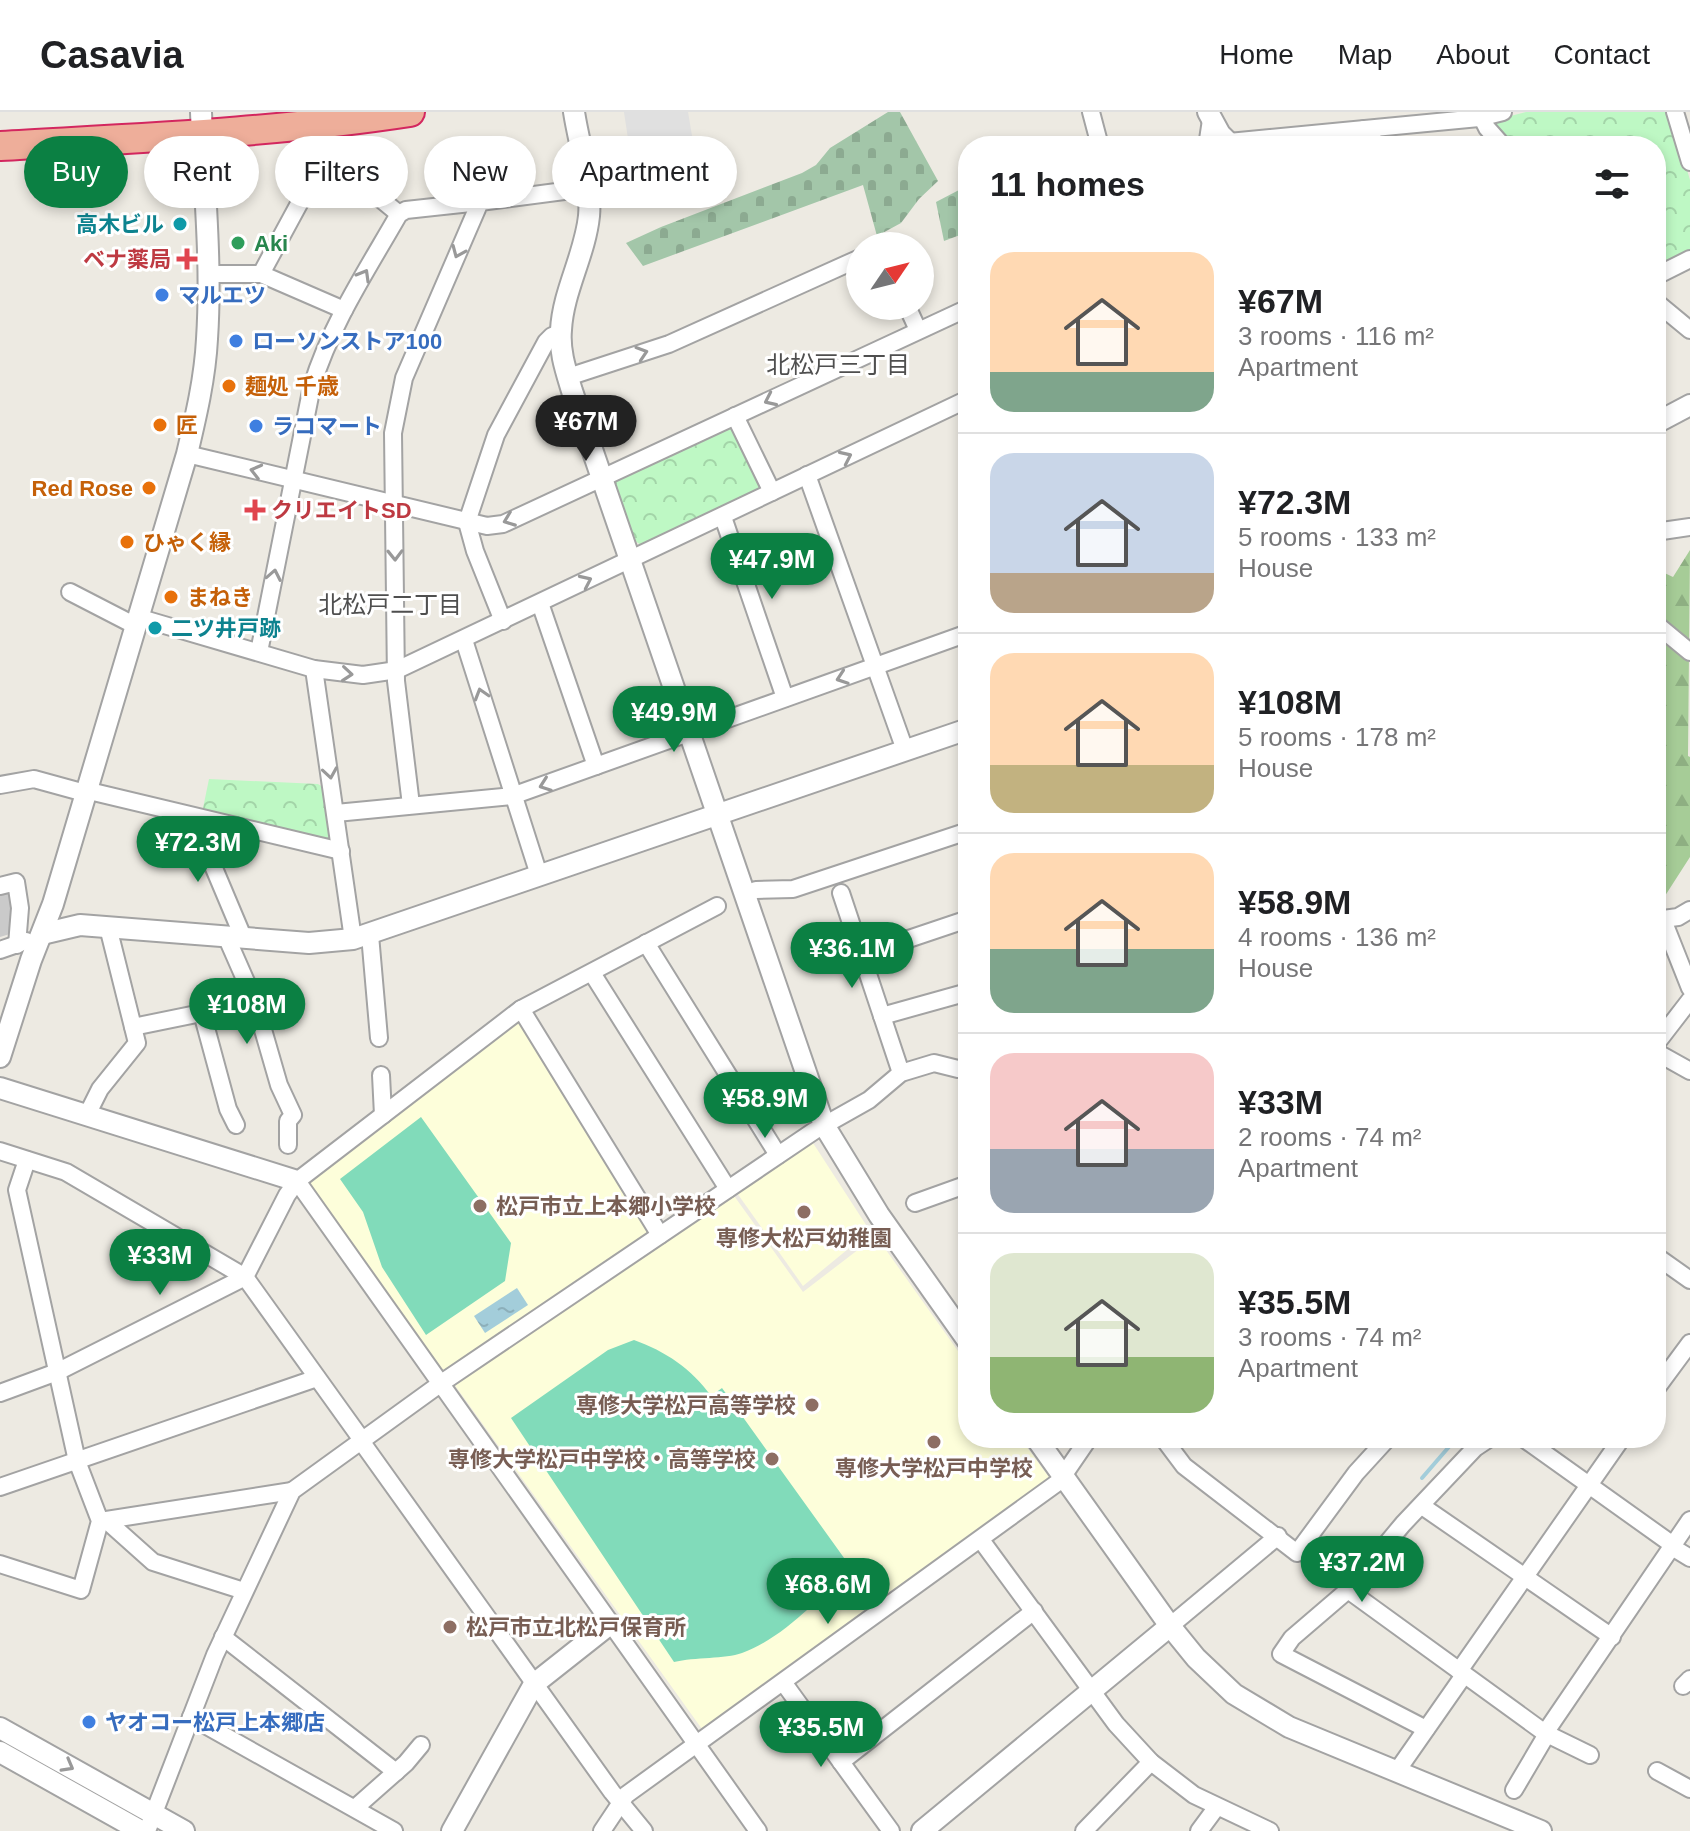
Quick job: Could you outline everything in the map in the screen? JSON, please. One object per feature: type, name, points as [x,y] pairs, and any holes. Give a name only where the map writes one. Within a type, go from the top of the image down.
[{"type":"highway","points":[[0,146],[201,124],[323,125],[410,112]]},
{"type":"street","points":[[574,112],[578,136]]},
{"type":"street","points":[[1091,112],[1097,136]]},
{"type":"street","points":[[1301,136],[1503,112]]},
{"type":"street","points":[[1675,112],[1690,162]]},
{"type":"street","points":[[1479,115],[1495,136]]},
{"type":"street","points":[[1209,116],[1224,136]]},
{"type":"street","points":[[1208,136],[1209,116]]},
{"type":"street","points":[[0,1057],[53,904],[187,454],[204,374],[209,274],[201,124]]},
{"type":"street","points":[[323,125],[324,136]]},
{"type":"street","points":[[1364,129],[1370,136]]},
{"type":"street","points":[[261,274],[297,208]]},
{"type":"street","points":[[392,208],[399,214]]},
{"type":"street","points":[[259,652],[312,386],[322,354],[399,214],[424,208]]},
{"type":"street","points":[[411,805],[396,681],[393,433],[404,378],[477,208]]},
{"type":"street","points":[[589,208],[586,234],[560,333],[568,377],[824,1125],[879,1215],[958,1327]]},
{"type":"street","points":[[1666,271],[1690,259]]},
{"type":"street","points":[[568,377],[669,344],[846,264]]},
{"type":"street","points":[[209,274],[261,274],[344,310]]},
{"type":"street","points":[[1666,310],[1690,330]]},
{"type":"street","points":[[187,454],[467,522],[487,526],[503,524],[958,312]]},
{"type":"street","points":[[913,320],[918,330]]},
{"type":"street","points":[[503,621],[467,522],[496,435],[546,342],[560,333]]},
{"type":"street","points":[[70,592],[135,621],[314,669],[363,675],[397,670],[958,404]]},
{"type":"street","points":[[1666,418],[1690,405]]},
{"type":"street","points":[[735,416],[772,492]]},
{"type":"street","points":[[807,475],[905,750]]},
{"type":"street","points":[[723,517],[785,698]]},
{"type":"street","points":[[1666,530],[1690,527]]},
{"type":"street","points":[[540,603],[596,766]]},
{"type":"street","points":[[1666,632],[1690,652]]},
{"type":"street","points":[[336,813],[512,796],[958,637]]},
{"type":"street","points":[[464,640],[539,875]]},
{"type":"street","points":[[314,669],[341,851],[362,937],[379,1038]]},
{"type":"street","points":[[0,950],[42,934],[80,925],[309,943],[362,937],[958,732]]},
{"type":"street","points":[[0,785],[34,779],[341,851]]},
{"type":"street","points":[[198,818],[279,1085],[293,1115],[288,1121],[288,1145]]},
{"type":"street","points":[[745,894],[756,890],[793,889],[958,834]]},
{"type":"street","points":[[0,886],[16,882],[20,908],[17,945]]},
{"type":"street","points":[[841,893],[901,1073]]},
{"type":"street","points":[[0,1393],[57,1372],[245,1277],[297,1181],[521,1009],[717,906]]},
{"type":"street","points":[[1666,919],[1690,910]]},
{"type":"street","points":[[861,955],[958,922]]},
{"type":"street","points":[[87,1115],[100,1089],[137,1043],[108,927]]},
{"type":"street","points":[[1666,935],[1690,988]]},
{"type":"street","points":[[646,943],[778,1155]]},
{"type":"street","points":[[592,973],[728,1189]]},
{"type":"street","points":[[882,1016],[958,995]]},
{"type":"street","points":[[1666,1031],[1690,1000]]},
{"type":"street","points":[[133,1027],[255,1002]]},
{"type":"street","points":[[521,1009],[660,1235]]},
{"type":"street","points":[[202,1013],[228,1109],[236,1125]]},
{"type":"street","points":[[1666,1058],[1690,1071]]},
{"type":"street","points":[[103,1520],[292,1491],[440,1384],[778,1155],[869,1100],[901,1073],[934,1063],[958,1069]]},
{"type":"street","points":[[381,1075],[383,1115]]},
{"type":"street","points":[[0,1088],[297,1181],[758,1831]]},
{"type":"street","points":[[0,1151],[66,1172],[245,1277],[534,1684],[644,1831]]},
{"type":"street","points":[[27,1160],[17,1190],[77,1461],[103,1520],[153,1562],[244,1591]]},
{"type":"street","points":[[915,1203],[958,1188]]},
{"type":"street","points":[[1666,1263],[1690,1280]]},
{"type":"street","points":[[1666,1375],[1690,1343]]},
{"type":"street","points":[[0,1487],[317,1378]]},
{"type":"street","points":[[1043,1448],[1170,1626],[1218,1680],[1247,1703],[1289,1727],[1397,1771],[1501,1824],[1541,1831]]},
{"type":"street","points":[[602,1831],[626,1795],[1064,1477],[1083,1448]]},
{"type":"street","points":[[1170,1448],[1184,1466],[1297,1553],[1356,1473],[1379,1448]]},
{"type":"street","points":[[1426,1729],[1281,1654],[1292,1638],[1348,1590],[1475,1448]]},
{"type":"street","points":[[1537,1448],[1690,1558]]},
{"type":"street","points":[[1397,1771],[1525,1577],[1615,1448]]},
{"type":"street","points":[[147,1825],[223,1637],[292,1491]]},
{"type":"street","points":[[1422,1506],[1612,1637]]},
{"type":"street","points":[[0,1564],[81,1590],[103,1520]]},
{"type":"street","points":[[1514,1790],[1546,1733],[1690,1520]]},
{"type":"street","points":[[922,1831],[1278,1536]]},
{"type":"street","points":[[981,1540],[1091,1690],[1151,1762],[1216,1808],[1270,1831]]},
{"type":"street","points":[[1348,1590],[1546,1733],[1590,1755]]},
{"type":"street","points":[[841,1762],[1034,1611]]},
{"type":"street","points":[[452,1831],[534,1684],[610,1624]]},
{"type":"street","points":[[223,1637],[396,1772]]},
{"type":"street","points":[[783,1682],[891,1831]]},
{"type":"street","points":[[191,1717],[394,1831]]},
{"type":"street","points":[[0,1728],[147,1825]]},
{"type":"street","points":[[355,1808],[421,1745]]},
{"type":"street","points":[[0,1752],[147,1825],[184,1831]]},
{"type":"street","points":[[1084,1831],[1151,1762]]},
{"type":"street","points":[[1657,1771],[1690,1789]]},
{"type":"street","points":[[1199,1831],[1216,1808]]},
{"type":"shaded area","points":[[624,112],[688,112],[692,136],[628,136]]},
{"type":"shaded area","points":[[13,892],[13,933],[0,937],[0,894]]},
{"type":"shaded area","name":"松戸市立上本郷小学校","points":[[516,1021],[522,1021],[649,1229],[649,1234],[448,1370],[440,1369],[309,1184],[311,1178]]},
{"type":"shaded area","name":"専修大松戸幼稚園","points":[[813,1143],[870,1231],[803,1286],[737,1193]]},
{"type":"shaded area","name":"専修大学松戸中学校・高等学校","points":[[732,1193],[803,1292],[876,1236],[958,1351],[958,1448],[1027,1448],[1051,1480],[888,1593],[702,1729],[454,1384]]},
{"type":"green space","points":[[888,112],[900,112],[938,181],[901,223],[884,232],[876,232],[863,185],[643,266],[626,243],[711,208],[737,208],[737,198],[802,173],[816,165],[830,148]]},
{"type":"green space","points":[[1526,112],[1670,112],[1690,180],[1690,252],[1666,264],[1666,136],[1502,136],[1493,126],[1495,120]]},
{"type":"green space","points":[[958,191],[958,236],[944,241],[936,202]]},
{"type":"green space","points":[[735,425],[762,489],[644,547],[635,541],[614,482],[616,476]]},
{"type":"green space","points":[[1690,550],[1690,857],[1666,894],[1666,574],[1673,577]]},
{"type":"green space","points":[[209,779],[318,784],[329,791],[335,836],[328,842],[202,813]]},
{"type":"green space","points":[[421,1117],[511,1243],[505,1281],[426,1335],[382,1267],[363,1212],[340,1179]]},
{"type":"green space","points":[[634,1340],[677,1362],[711,1396],[722,1388],[852,1569],[787,1627],[742,1653],[674,1662],[511,1418],[608,1350]]},
{"type":"water","points":[[517,1288],[528,1305],[485,1333],[474,1316]]},
{"type":"waterway","points":[[1422,1478],[1448,1448]]},
{"type":"place","name":"高木ビル","points":[[180,224]]},
{"type":"place","name":"Aki","points":[[238,243]]},
{"type":"place","name":"ベナ薬局","points":[[187,259]]},
{"type":"place","name":"マルエツ","points":[[162,295]]},
{"type":"place","name":"ローソンストア100","points":[[236,341]]},
{"type":"place","name":"麺処 千歳","points":[[229,386]]},
{"type":"place","name":"匠","points":[[160,425]]},
{"type":"place","name":"ラコマート","points":[[256,426]]},
{"type":"place","name":"Red Rose","points":[[149,488]]},
{"type":"place","name":"クリエイトSD","points":[[255,510]]},
{"type":"place","name":"ひゃく縁","points":[[127,542]]},
{"type":"place","name":"まねき","points":[[171,597]]},
{"type":"place","name":"二ツ井戸跡","points":[[155,628]]},
{"type":"place","name":"松戸市立上本郷小学校","points":[[480,1206]]},
{"type":"place","name":"専修大松戸幼稚園","points":[[804,1212]]},
{"type":"place","name":"専修大学松戸高等学校","points":[[812,1405]]},
{"type":"place","name":"専修大学松戸中学校","points":[[934,1442]]},
{"type":"place","name":"専修大学松戸中学校・高等学校","points":[[772,1459]]},
{"type":"place","name":"松戸市立北松戸保育所","points":[[450,1627]]},
{"type":"place","name":"ヤオコー松戸上本郷店","points":[[89,1722]]},
{"type":"district","name":"北松戸三丁目","points":[[838,365]]},
{"type":"district","name":"北松戸二丁目","points":[[390,605]]}]
